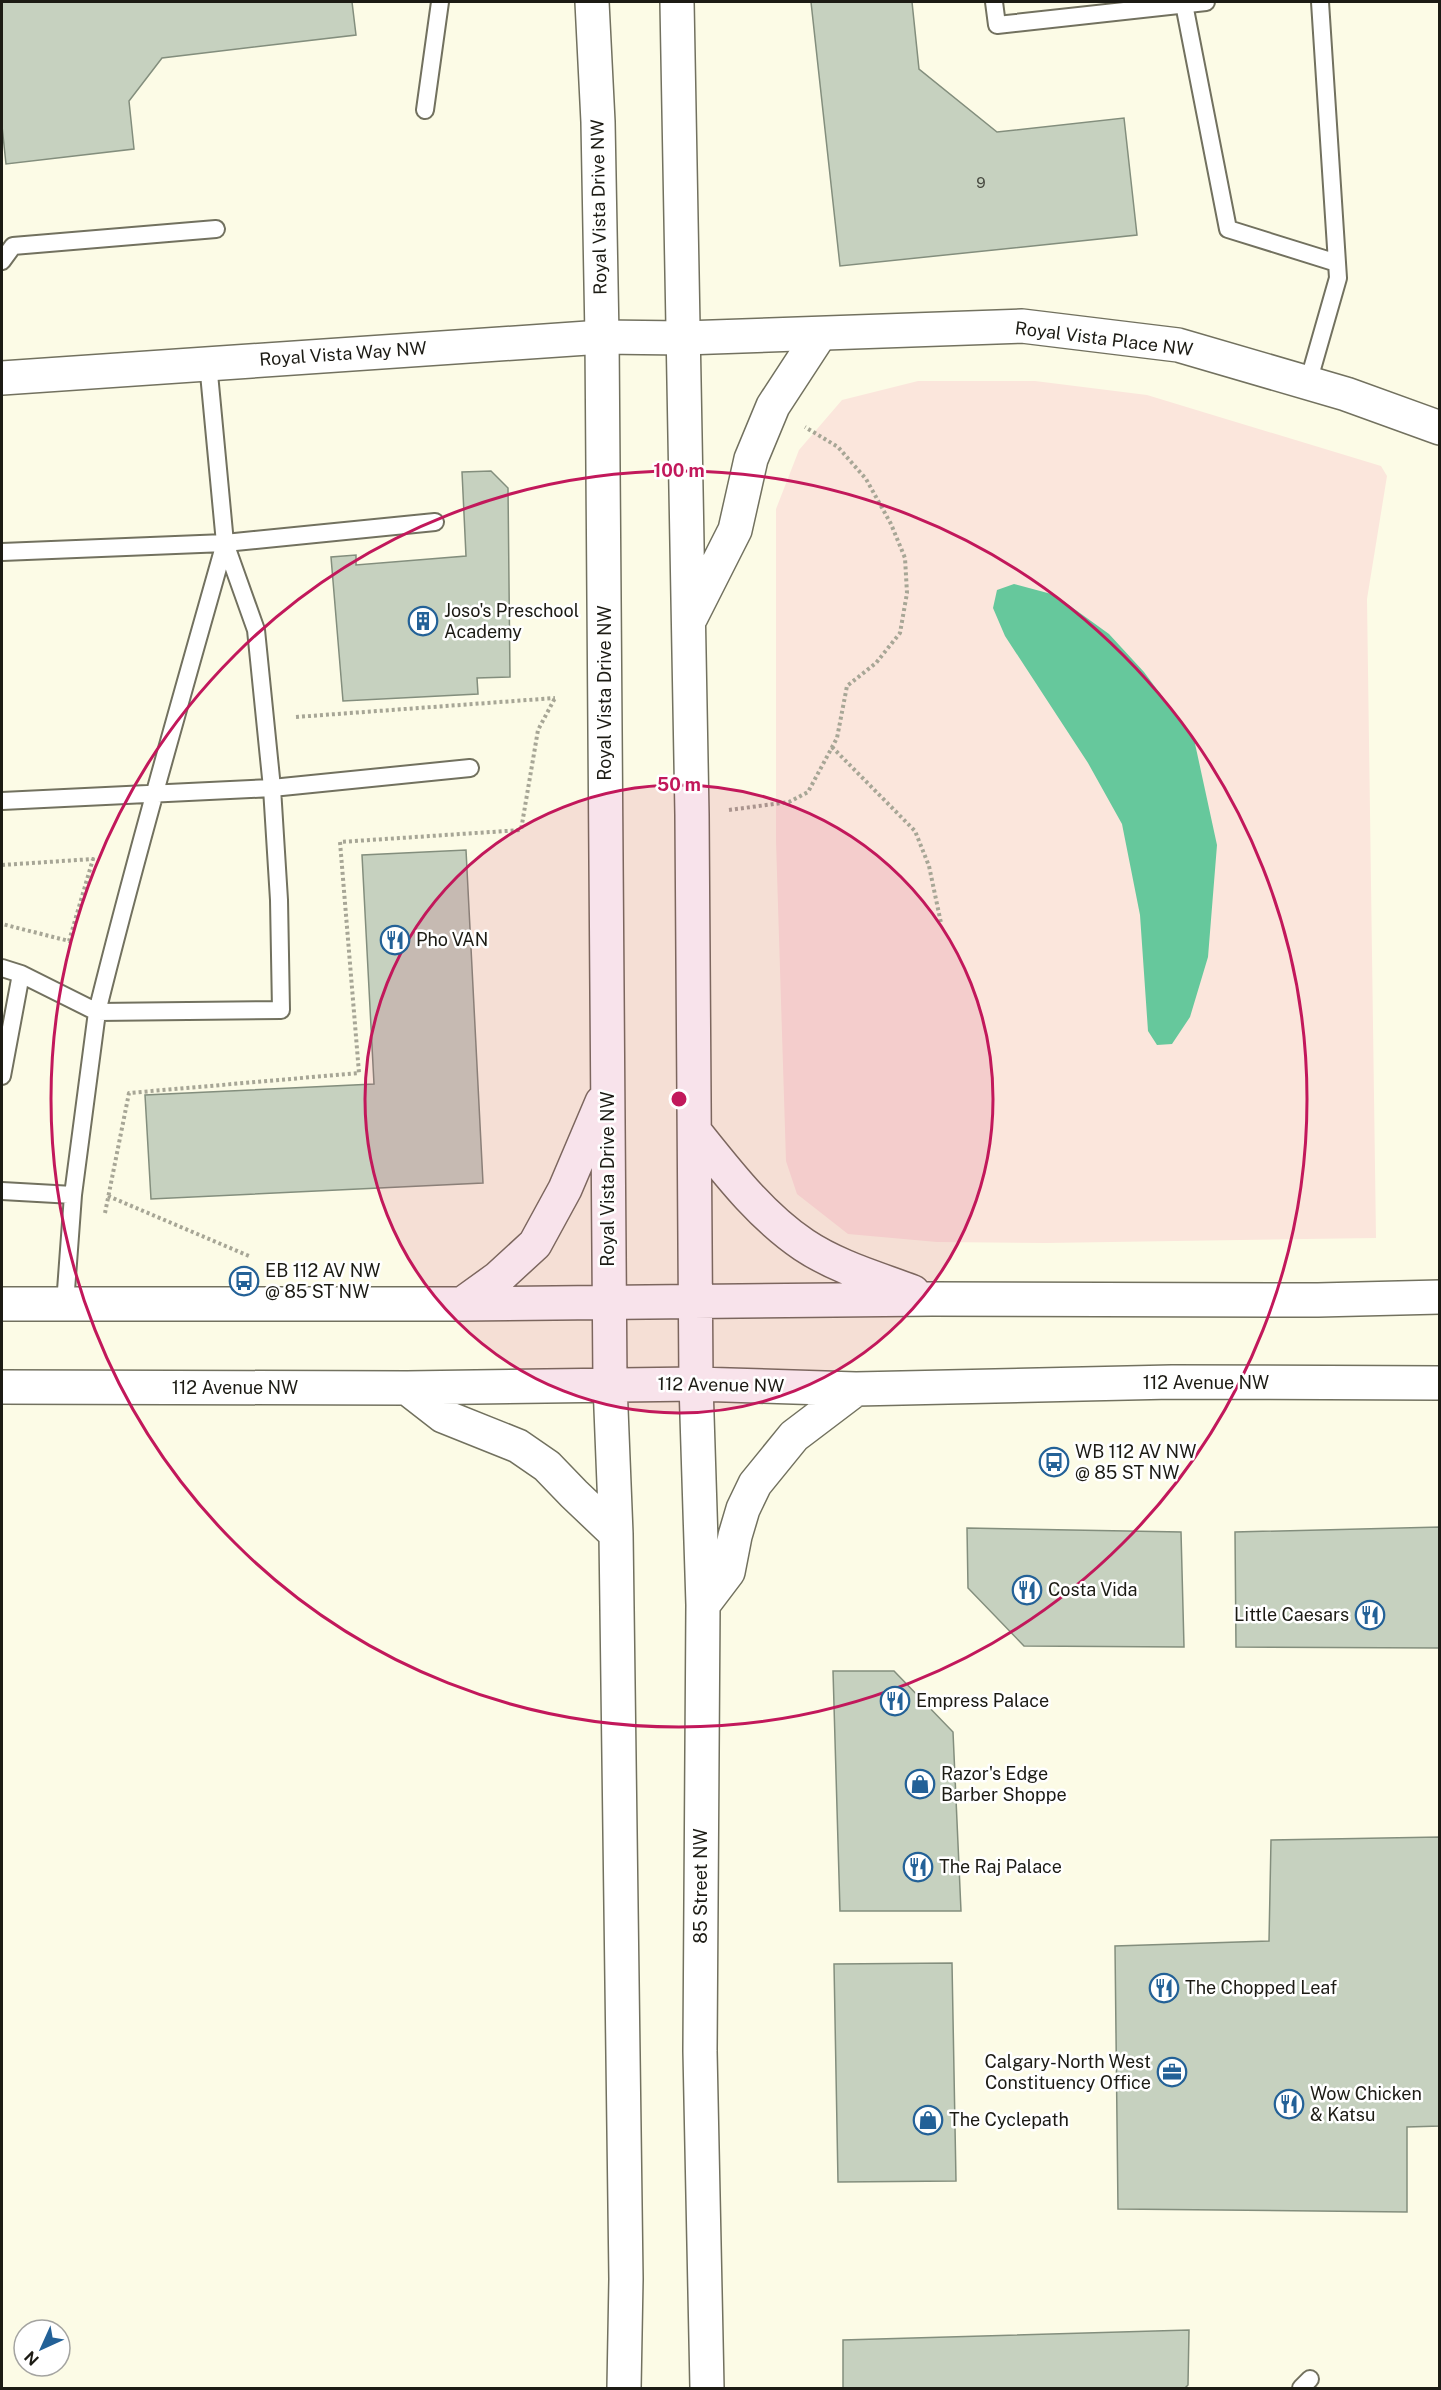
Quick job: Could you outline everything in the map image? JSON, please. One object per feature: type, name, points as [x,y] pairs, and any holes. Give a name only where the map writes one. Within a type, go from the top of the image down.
[{"type":"street","name":"Royal Vista Drive NW","points":[[592,2],[598,122],[602,337],[610,1384]]},
{"type":"street","points":[[676,2],[693,815],[696,1384]]},
{"type":"street","name":"Royal Vista Place NW","points":[[684,338],[1022,326],[1178,345],[1308,383],[1440,428]]},
{"type":"street","points":[[689,621],[735,530],[751,459],[773,406],[820,334]]},
{"type":"street","name":"Royal Vista Way NW","points":[[2,378],[602,337],[684,338]]},
{"type":"street","points":[[462,1304],[498,1278],[535,1244],[566,1189],[608,1090]]},
{"type":"street","points":[[696,1133],[753,1199],[780,1226],[805,1245],[840,1265],[932,1299]]},
{"type":"street","points":[[2,1304],[462,1304],[932,1299],[1318,1300],[1440,1297]]},
{"type":"street","name":"112 Avenue NW","points":[[2,1387],[407,1388],[696,1384],[856,1389],[1172,1383],[1440,1383]]},
{"type":"street","points":[[610,1384],[616,1534],[625,2255],[624,2388]]},
{"type":"street","name":"85 Street NW","points":[[696,1384],[703,1605],[700,2050],[707,2388]]},
{"type":"street","points":[[407,1388],[443,1416],[518,1446],[547,1466],[616,1534]]},
{"type":"street","points":[[703,1605],[728,1572],[738,1527],[755,1484],[794,1436],[856,1389]]},
{"type":"lane","points":[[425,110],[440,2]]},
{"type":"lane","points":[[994,2],[997,25],[1109,7],[1206,2]]},
{"type":"lane","points":[[1308,383],[1338,278],[1320,2]]},
{"type":"lane","points":[[1184,4],[1228,229],[1337,262]]},
{"type":"lane","points":[[2,261],[13,246],[216,229]]},
{"type":"lane","points":[[2,968],[21,974],[97,1012],[281,1010],[279,900],[272,788],[256,630],[225,543],[208,363]]},
{"type":"lane","points":[[2,552],[225,543],[435,522]]},
{"type":"lane","points":[[65,1304],[73,1195],[97,1012],[154,795],[225,543]]},
{"type":"lane","points":[[2,801],[272,788],[470,768]]},
{"type":"lane","points":[[2,1076],[4,1054],[21,974]]},
{"type":"lane","points":[[2,1191],[73,1195]]},
{"type":"path","points":[[693,815],[789,802],[808,792],[837,738],[847,686],[876,663],[900,633],[907,593],[905,558],[891,524],[866,478],[838,447],[773,406]]},
{"type":"path","points":[[104,1217],[129,1093],[360,1074],[340,842],[521,830],[538,730],[555,698],[265,719]]},
{"type":"path","points":[[832,747],[915,831],[929,866],[941,923]]},
{"type":"path","points":[[2,865],[93,859],[69,941],[2,924]]},
{"type":"path","points":[[108,1196],[249,1256]]},
{"type":"shaded area","points":[[918,381],[1035,381],[1147,395],[1381,466],[1387,476],[1367,599],[1376,1238],[1046,1243],[937,1242],[848,1234],[797,1194],[786,1161],[776,841],[776,509],[799,450],[842,400]]},
{"type":"shaded area","points":[[1014,584],[1055,595],[1109,634],[1144,672],[1194,739],[1217,845],[1208,957],[1190,1017],[1172,1044],[1157,1045],[1148,1031],[1140,915],[1122,824],[1088,763],[1005,636],[993,608],[997,590]]},
{"type":"building","points":[[2,2],[352,2],[356,35],[162,58],[129,101],[134,149],[6,164],[2,126]]},
{"type":"building","points":[[811,2],[912,2],[919,69],[997,132],[1124,118],[1137,235],[840,266]]},
{"type":"building","name":"Joso's Preschool Academy","points":[[491,471],[508,488],[510,677],[477,678],[478,694],[343,701],[331,557],[356,555],[356,565],[466,556],[462,472]]},
{"type":"building","points":[[466,850],[483,1183],[151,1199],[145,1095],[374,1084],[362,855]]},
{"type":"building","points":[[1440,1527],[1440,1648],[1236,1647],[1235,1532]]},
{"type":"building","points":[[967,1528],[1181,1532],[1184,1647],[1024,1646],[968,1588]]},
{"type":"building","points":[[833,1671],[894,1671],[953,1732],[961,1911],[840,1911]]},
{"type":"building","points":[[1440,1837],[1440,2126],[1407,2127],[1407,2212],[1118,2209],[1115,1946],[1269,1941],[1271,1840]]},
{"type":"building","points":[[952,1963],[956,2181],[838,2182],[834,1964]]},
{"type":"building","points":[[1189,2330],[1188,2385],[1185,2388],[843,2388],[843,2340]]},
{"type":"place","name":"Joso's Preschool Academy","points":[[423,621]]},
{"type":"place","name":"Pho VAN","points":[[395,940]]},
{"type":"place","name":"EB 112 AV NW @ 85 ST NW","points":[[244,1281]]},
{"type":"place","name":"WB 112 AV NW @ 85 ST NW","points":[[1054,1462]]},
{"type":"place","name":"Costa Vida","points":[[1027,1590]]},
{"type":"place","name":"Little Caesars","points":[[1370,1615]]},
{"type":"place","name":"Empress Palace","points":[[895,1701]]},
{"type":"place","name":"Razor's Edge Barber Shoppe","points":[[920,1784]]},
{"type":"place","name":"The Raj Palace","points":[[918,1867]]},
{"type":"place","name":"The Chopped Leaf","points":[[1164,1988]]},
{"type":"place","name":"Calgary-North West Constituency Office","points":[[1172,2072]]},
{"type":"place","name":"Wow Chicken & Katsu","points":[[1289,2104]]},
{"type":"place","name":"The Cyclepath","points":[[928,2120]]}]
